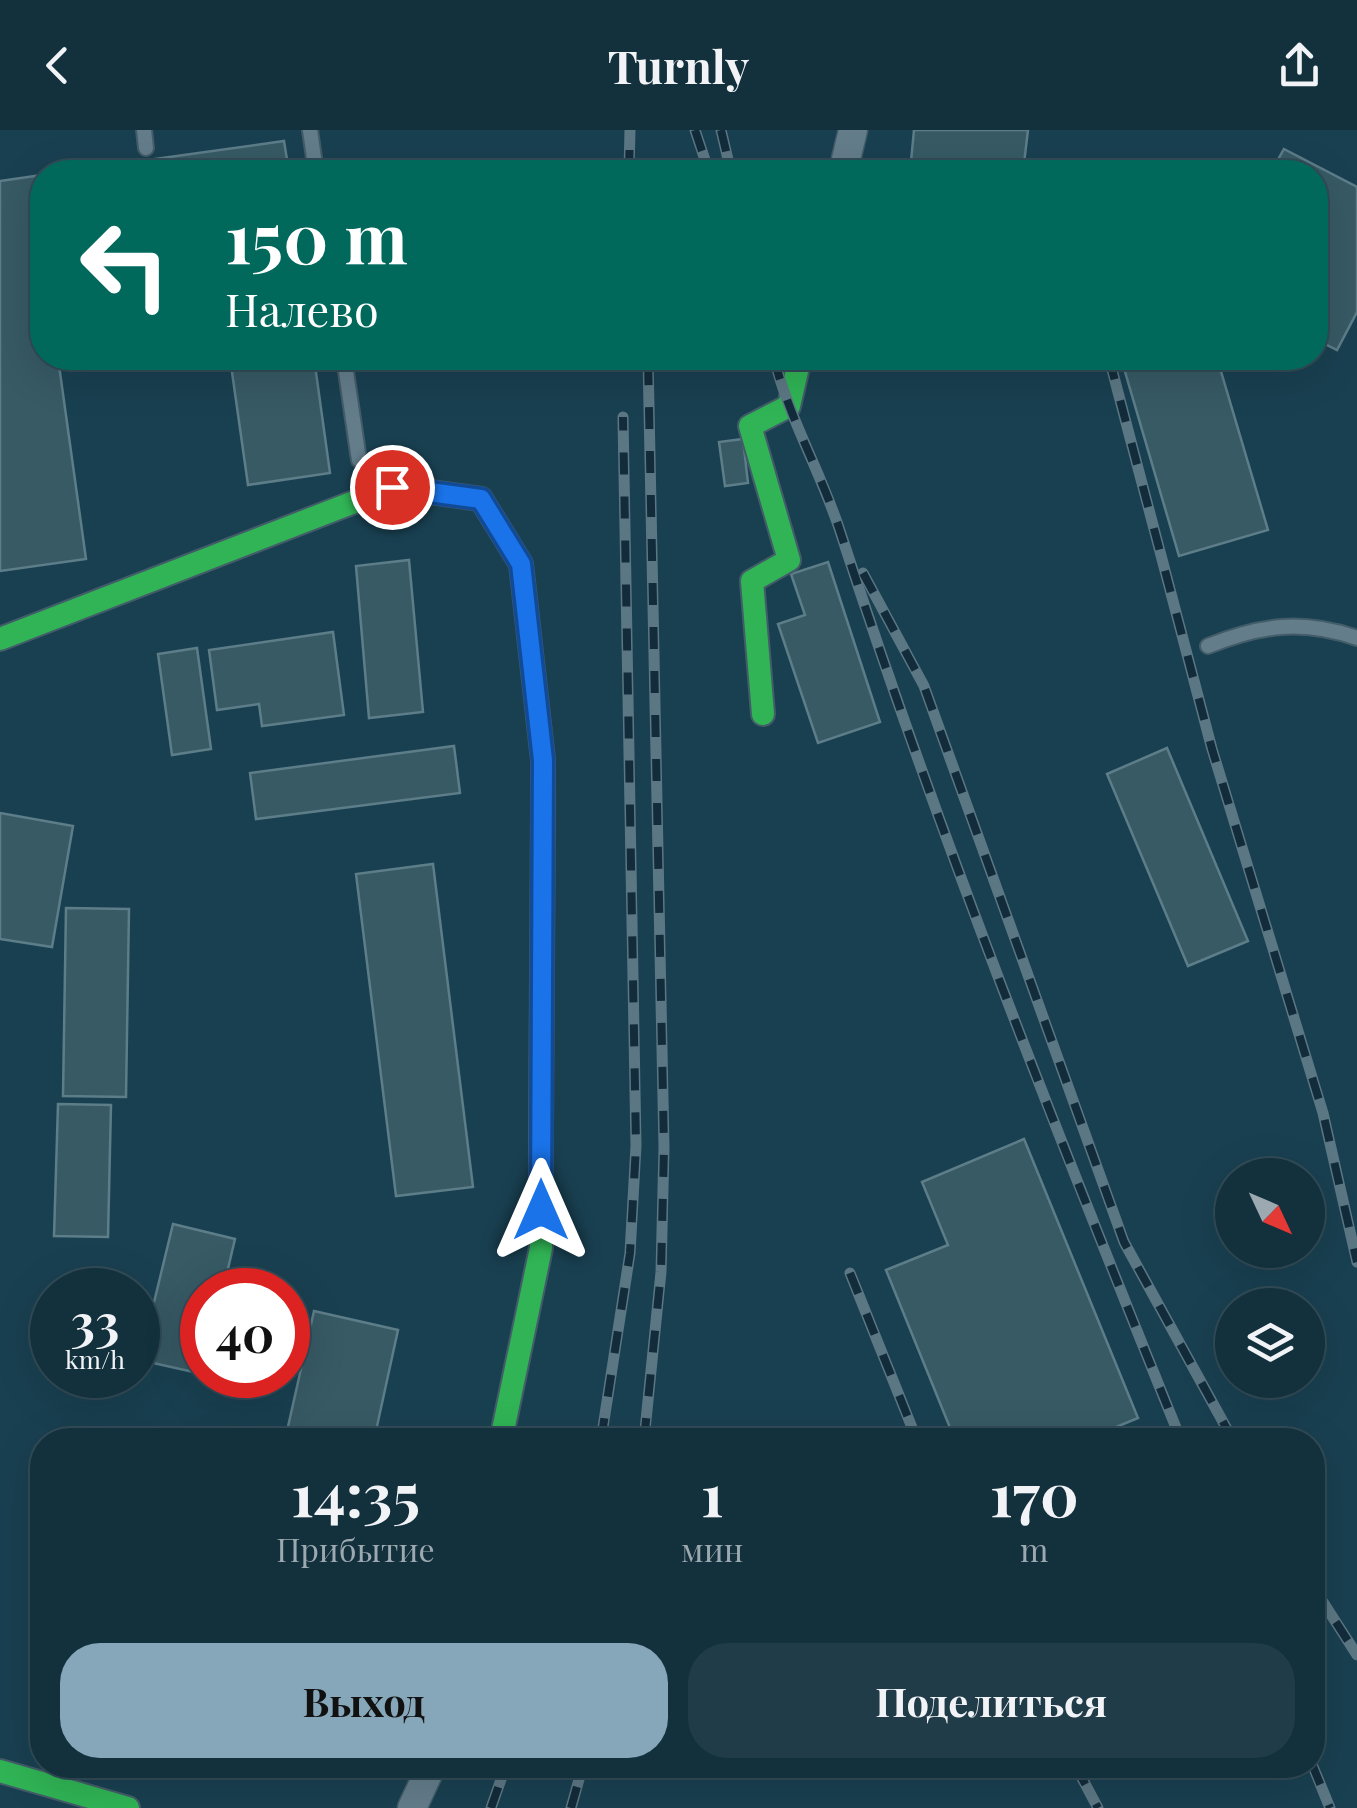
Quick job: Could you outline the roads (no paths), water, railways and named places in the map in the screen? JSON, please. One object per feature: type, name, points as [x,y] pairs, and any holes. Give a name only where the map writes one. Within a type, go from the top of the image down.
[{"type":"street","points":[[846,160],[853,130]]},
{"type":"street","points":[[763,714],[752,581],[789,560],[750,426],[789,406],[797,370]]},
{"type":"street","points":[[2,638],[392,487],[481,499],[521,564],[543,760],[541,1248],[504,1428]]},
{"type":"street","points":[[0,1770],[128,1808]]},
{"type":"street","points":[[412,1808],[426,1778]]},
{"type":"lane","points":[[144,130],[146,148]]},
{"type":"lane","points":[[310,130],[314,160]]},
{"type":"lane","points":[[346,370],[360,460]]},
{"type":"lane","points":[[1208,646],[1245,631],[1285,623],[1326,627],[1357,638]]},
{"type":"lane","points":[[0,661],[2,638]]},
{"type":"railway","points":[[629,160],[630,130]]},
{"type":"railway","points":[[695,130],[705,160]]},
{"type":"railway","points":[[721,130],[728,160]]},
{"type":"railway","points":[[645,1428],[661,1272],[664,1148],[648,370]]},
{"type":"railway","points":[[778,370],[833,512],[919,763],[1003,990],[1176,1428]]},
{"type":"railway","points":[[1112,370],[1212,749],[1323,1113],[1357,1262]]},
{"type":"railway","points":[[603,1428],[630,1253],[636,1146],[623,417]]},
{"type":"railway","points":[[863,573],[924,686],[1124,1242],[1226,1428]]},
{"type":"railway","points":[[850,1273],[912,1428]]},
{"type":"railway","points":[[1325,1605],[1357,1655]]},
{"type":"railway","points":[[491,1808],[501,1778]]},
{"type":"railway","points":[[571,1808],[579,1778]]},
{"type":"railway","points":[[1082,1778],[1098,1808]]},
{"type":"railway","points":[[1318,1778],[1330,1808]]}]
